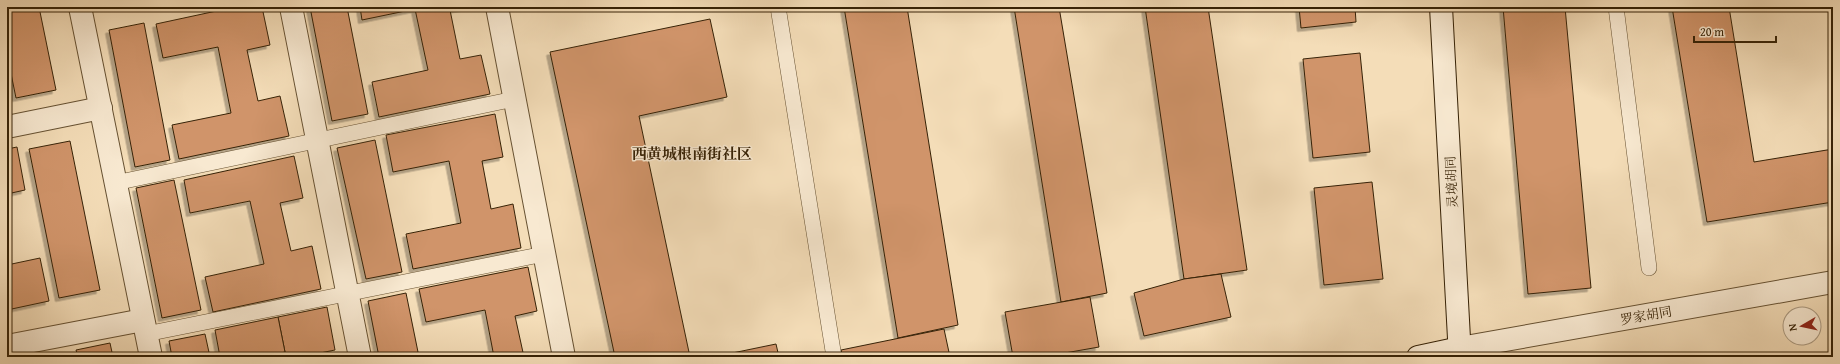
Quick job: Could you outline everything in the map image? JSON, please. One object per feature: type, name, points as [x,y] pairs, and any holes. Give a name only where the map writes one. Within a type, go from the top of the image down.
[{"type":"street","points":[[80,7],[150,357]]},
{"type":"street","points":[[291,7],[360,357]]},
{"type":"street","points":[[497,7],[564,357]]},
{"type":"street","name":"灵境胡同","points":[[1441,7],[1460,353]]},
{"type":"street","points":[[7,127],[101,108]]},
{"type":"street","name":"罗家胡同","points":[[1418,357],[1460,353],[1833,282]]},
{"type":"street","points":[[7,346],[144,327]]},
{"type":"lane","points":[[778,7],[834,357]]},
{"type":"lane","points":[[1616,7],[1649,268]]},
{"type":"lane","points":[[115,183],[514,99]]},
{"type":"lane","points":[[144,327],[347,293],[544,254]]},
{"type":"building","points":[[7,7],[39,7],[56,90],[16,98],[7,54]]},
{"type":"building","points":[[235,7],[262,7],[270,45],[247,50],[258,101],[280,96],[289,136],[179,159],[172,125],[231,113],[218,47],[163,58],[156,24]]},
{"type":"building","points":[[310,7],[347,7],[368,114],[332,121]]},
{"type":"building","points":[[360,7],[467,7],[450,10],[460,59],[481,55],[490,94],[379,117],[372,82],[428,70],[415,9],[362,20]]},
{"type":"building","points":[[844,7],[907,7],[958,325],[898,338]]},
{"type":"building","points":[[1014,7],[1059,7],[1107,293],[1061,302]]},
{"type":"building","points":[[1145,7],[1208,7],[1247,270],[1184,279]]},
{"type":"building","points":[[1299,7],[1355,7],[1356,22],[1301,28]]},
{"type":"building","points":[[1503,7],[1565,7],[1591,288],[1528,294]]},
{"type":"building","points":[[1672,7],[1729,7],[1754,162],[1833,149],[1833,202],[1707,222]]},
{"type":"building","points":[[710,19],[727,97],[639,116],[690,357],[615,357],[550,52]]},
{"type":"building","points":[[144,23],[170,160],[135,167],[109,30]]},
{"type":"building","points":[[1360,53],[1370,152],[1313,158],[1303,59]]},
{"type":"building","points":[[495,114],[503,157],[482,161],[491,209],[513,204],[521,248],[413,269],[406,234],[461,223],[449,161],[393,172],[386,135]]},
{"type":"building","points":[[375,140],[402,272],[366,279],[337,148]]},
{"type":"building","points":[[70,141],[100,290],[59,298],[29,149]]},
{"type":"building","points":[[17,147],[25,190],[7,194],[7,149]]},
{"type":"building","points":[[294,156],[303,198],[280,203],[291,251],[312,246],[321,289],[213,312],[205,277],[264,264],[250,201],[190,213],[184,180]]},
{"type":"building","points":[[174,180],[201,310],[162,318],[136,188]]},
{"type":"building","points":[[1372,182],[1383,279],[1324,285],[1314,188]]},
{"type":"building","points":[[40,258],[49,301],[7,310],[7,265]]},
{"type":"building","points":[[528,267],[537,311],[515,316],[524,357],[494,357],[485,310],[426,322],[419,289]]},
{"type":"building","points":[[1221,274],[1231,317],[1144,336],[1134,293],[1184,279]]},
{"type":"building","points":[[406,293],[419,357],[379,357],[368,301]]},
{"type":"building","points":[[1090,297],[1099,347],[1042,357],[1013,357],[1005,312]]},
{"type":"building","points":[[327,307],[335,350],[310,355],[311,357],[286,357],[278,317]]},
{"type":"building","points":[[278,317],[285,352],[261,357],[220,357],[215,330]]},
{"type":"building","points":[[944,329],[950,357],[843,357],[841,350]]},
{"type":"building","points":[[205,334],[210,357],[172,357],[169,341]]},
{"type":"building","points":[[110,343],[113,357],[78,357],[76,350]]},
{"type":"building","points":[[776,344],[779,357],[713,357]]},
{"type":"district","name":"西黄城根南街社区","points":[[692,154]]}]
